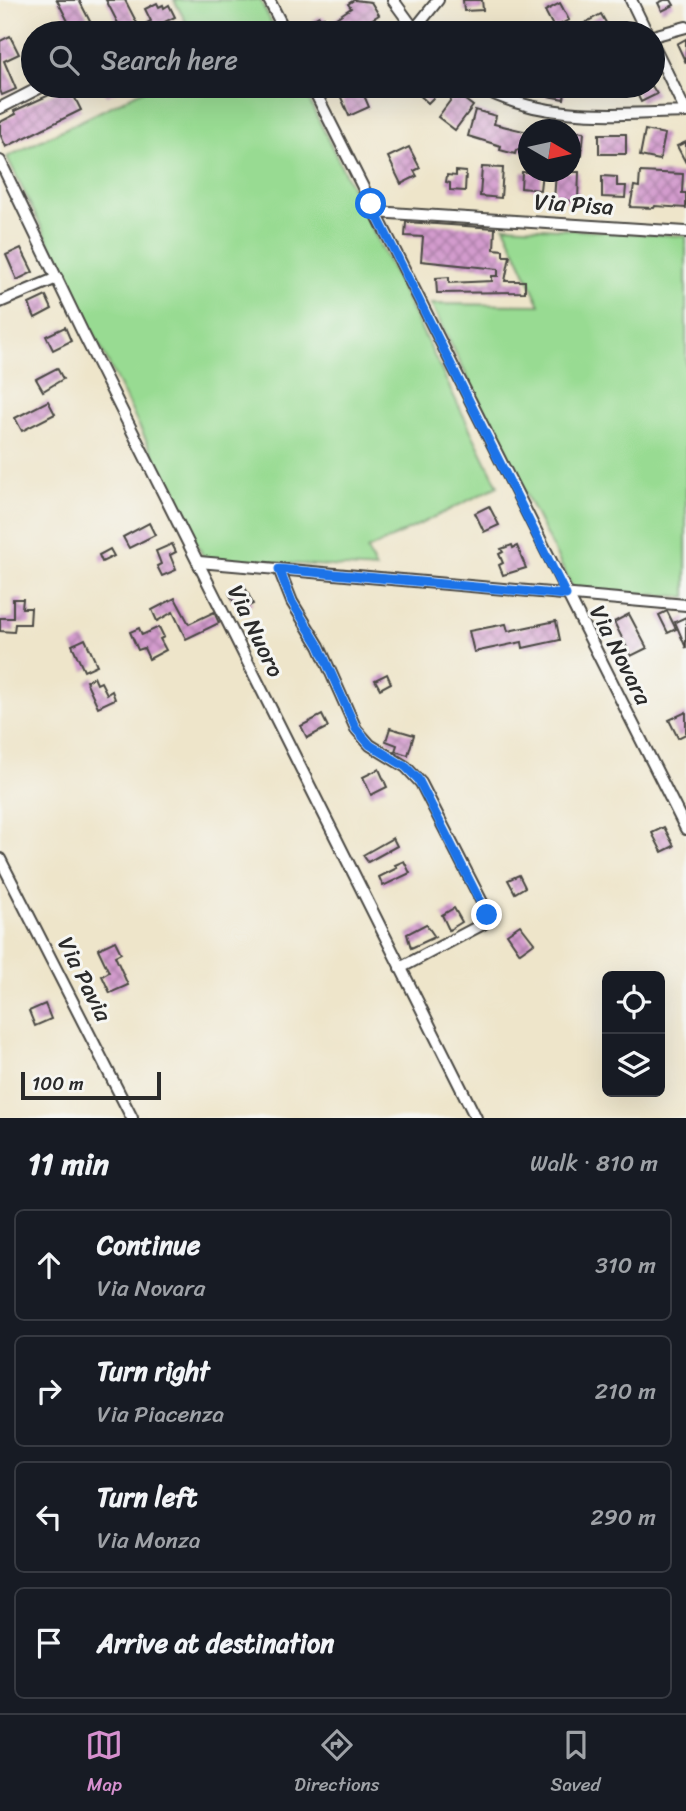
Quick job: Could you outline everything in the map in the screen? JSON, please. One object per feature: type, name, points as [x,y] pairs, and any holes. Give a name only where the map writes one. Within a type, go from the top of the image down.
[{"type":"street","points":[[269,0],[280,21]]},
{"type":"street","points":[[393,0],[408,21]]},
{"type":"street","points":[[424,21],[438,0]]},
{"type":"street","points":[[631,0],[641,21]]},
{"type":"street","points":[[665,33],[686,27]]},
{"type":"street","points":[[509,98],[524,104],[567,112],[686,112],[665,69]]},
{"type":"street","points":[[0,108],[21,97]]},
{"type":"street","name":"Via Novara","points":[[318,98],[686,830]]},
{"type":"street","name":"Via Nuoro","points":[[0,161],[476,1118]]},
{"type":"street","name":"Via Pisa","points":[[375,212],[686,232]]},
{"type":"street","points":[[0,302],[57,278]]},
{"type":"street","points":[[199,562],[686,604]]},
{"type":"street","points":[[279,569],[292,602],[319,646],[354,726],[370,745],[406,767],[418,779],[486,910],[484,923],[400,968]]},
{"type":"street","name":"Via Pavia","points":[[0,859],[132,1118]]},
{"type":"green space","points":[[174,0],[260,0],[271,21],[185,21]]},
{"type":"green space","points":[[127,98],[308,98],[498,486],[367,550],[376,569],[204,558],[7,157]]},
{"type":"green space","points":[[504,226],[686,236],[686,597],[573,589],[431,304],[540,305]]},
{"type":"building","points":[[57,0],[79,0],[90,21],[68,21]]},
{"type":"building","points":[[106,0],[125,0],[136,21],[117,21]]},
{"type":"building","points":[[354,0],[371,2],[379,15],[369,21],[332,21],[351,8],[348,4]]},
{"type":"building","points":[[463,0],[482,0],[483,10],[464,11]]},
{"type":"building","points":[[671,0],[674,5],[662,11],[658,3]]},
{"type":"building","points":[[157,3],[164,8],[169,5],[175,17],[167,21],[151,21],[145,9]]},
{"type":"building","points":[[560,3],[569,20],[550,21],[545,11]]},
{"type":"building","points":[[601,14],[605,21],[588,21]]},
{"type":"building","points":[[319,16],[324,17],[326,21],[312,20]]},
{"type":"building","points":[[10,36],[19,54],[4,61],[16,89],[2,95],[0,41]]},
{"type":"building","points":[[686,39],[686,63],[677,44]]},
{"type":"building","points":[[43,98],[75,98],[81,110],[6,147],[0,134],[0,122],[16,114],[14,111]]},
{"type":"building","points":[[341,98],[365,98],[369,107],[349,116]]},
{"type":"building","points":[[452,98],[463,98],[473,106],[455,130],[438,117]]},
{"type":"building","points":[[475,110],[496,116],[494,124],[518,130],[518,150],[515,154],[500,150],[501,146],[468,136]]},
{"type":"building","points":[[645,130],[665,134],[660,160],[640,156]]},
{"type":"building","points":[[581,132],[584,132],[581,156]]},
{"type":"building","points":[[599,134],[626,134],[626,154],[599,154]]},
{"type":"building","points":[[686,142],[686,163],[677,146]]},
{"type":"building","points":[[409,147],[420,168],[414,171],[417,176],[401,184],[388,157]]},
{"type":"building","points":[[482,167],[503,168],[501,198],[480,196]]},
{"type":"building","points":[[456,171],[466,172],[465,191],[450,190],[450,183],[446,182],[447,175],[456,176]]},
{"type":"building","points":[[640,172],[683,174],[682,193],[686,193],[686,208],[630,207],[634,186],[639,187]]},
{"type":"building","points":[[602,176],[617,177],[617,186],[626,186],[625,198],[602,197]]},
{"type":"building","points":[[521,182],[541,182],[540,190],[521,188]]},
{"type":"building","points":[[555,182],[579,182],[578,201],[554,200]]},
{"type":"building","points":[[406,222],[495,228],[494,249],[503,250],[503,256],[510,256],[505,281],[525,281],[525,292],[437,293],[436,278],[449,277],[449,283],[492,281],[492,276],[498,276],[498,269],[421,261],[423,237],[405,236]]},
{"type":"building","points":[[21,248],[33,272],[17,280],[6,255]]},
{"type":"building","points":[[46,296],[52,309],[35,318],[29,304]]},
{"type":"building","points":[[65,327],[71,341],[53,350],[46,336]]},
{"type":"building","points":[[57,368],[63,379],[43,391],[36,379]]},
{"type":"building","points":[[48,401],[55,414],[22,431],[15,418]]},
{"type":"building","points":[[489,506],[499,525],[484,532],[475,513]]},
{"type":"building","points":[[149,523],[155,535],[129,548],[123,537]]},
{"type":"building","points":[[172,544],[176,552],[170,555],[176,570],[162,576],[157,566],[161,564],[156,551]]},
{"type":"building","points":[[512,545],[513,548],[517,546],[526,568],[503,575],[499,565],[503,563],[499,554],[503,552],[501,549]]},
{"type":"building","points":[[110,549],[114,556],[102,562],[99,555]]},
{"type":"building","points":[[244,585],[253,604],[238,611],[229,593]]},
{"type":"building","points":[[175,598],[189,624],[214,612],[219,623],[186,639],[173,612],[157,621],[152,610]]},
{"type":"building","points":[[13,599],[23,599],[22,608],[31,608],[30,624],[15,624],[14,632],[0,631],[0,618],[13,618]]},
{"type":"building","points":[[667,611],[676,629],[668,633],[659,615]]},
{"type":"building","points":[[629,614],[647,648],[631,656],[614,622]]},
{"type":"building","points":[[686,617],[686,648],[675,622]]},
{"type":"building","points":[[556,621],[560,640],[523,648],[522,642],[474,652],[469,631],[506,624],[508,631]]},
{"type":"building","points":[[159,627],[164,637],[160,639],[166,650],[149,659],[144,648],[138,650],[130,632],[139,628],[142,635]]},
{"type":"building","points":[[85,639],[97,665],[84,671],[72,645]]},
{"type":"building","points":[[387,674],[391,683],[380,689],[375,680]]},
{"type":"building","points":[[94,677],[97,684],[101,682],[107,694],[112,691],[115,699],[98,707],[86,681]]},
{"type":"building","points":[[686,712],[686,734],[678,738],[669,720]]},
{"type":"building","points":[[322,715],[328,727],[307,738],[301,726]]},
{"type":"building","points":[[390,728],[414,735],[408,755],[395,751],[397,745],[386,741]]},
{"type":"building","points":[[379,769],[387,787],[371,795],[363,777]]},
{"type":"building","points":[[664,827],[674,846],[662,852],[652,833]]},
{"type":"building","points":[[393,838],[397,846],[368,862],[363,855]]},
{"type":"building","points":[[404,861],[410,873],[383,886],[379,877],[397,868],[395,865]]},
{"type":"building","points":[[519,875],[525,887],[515,893],[508,880]]},
{"type":"building","points":[[454,908],[462,922],[449,930],[442,915]]},
{"type":"building","points":[[426,924],[435,937],[411,948],[407,934]]},
{"type":"building","points":[[520,925],[534,943],[520,953],[507,934]]},
{"type":"building","points":[[115,941],[121,953],[115,956],[128,985],[110,993],[102,976],[109,972],[98,949]]},
{"type":"building","points":[[45,1004],[51,1019],[35,1026],[29,1011]]},
{"type":"route","points":[[371,204],[566,595],[279,569],[292,602],[319,646],[354,726],[370,745],[406,767],[418,779],[487,915]]}]
